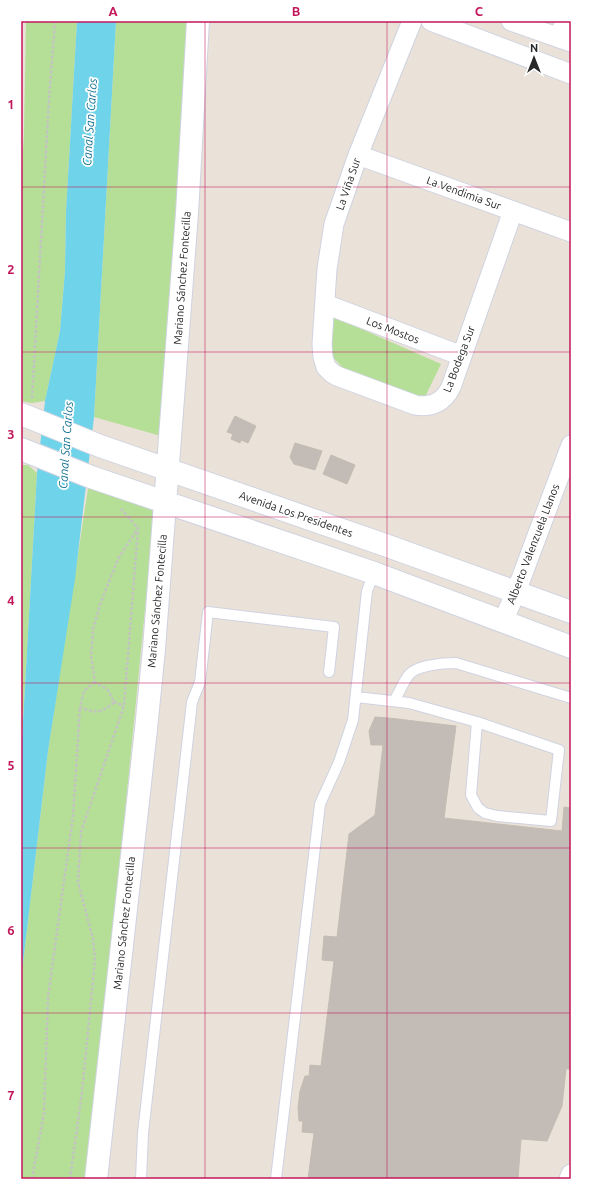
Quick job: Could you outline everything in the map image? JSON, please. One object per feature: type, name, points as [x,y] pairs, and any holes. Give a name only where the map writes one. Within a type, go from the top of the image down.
[{"type":"street","name":"Mariano Sánchez Fontecilla","points":[[96,1179],[145,737],[155,633],[187,213],[198,21]]},
{"type":"street","name":"La Viña Sur","points":[[323,357],[322,344],[327,269],[332,232],[343,195],[358,155],[412,21]]},
{"type":"street","points":[[431,21],[571,74]]},
{"type":"street","points":[[511,21],[565,33]]},
{"type":"street","name":"La Vendimia Sur","points":[[358,155],[571,232]]},
{"type":"street","name":"La Bodega Sur","points":[[323,357],[326,367],[337,376],[415,405],[427,406],[444,398],[448,393],[462,356],[513,211]]},
{"type":"street","name":"Los Mostos","points":[[325,304],[462,356]]},
{"type":"street","name":"Avenida Los Presidentes","points":[[28,412],[100,446],[386,545],[571,612]]},
{"type":"street","name":"Alberto Valenzuela Llanos","points":[[503,621],[516,592],[571,445]]},
{"type":"street","points":[[22,450],[91,477],[374,573],[571,647]]},
{"type":"street","points":[[374,573],[386,545]]},
{"type":"street","points":[[569,1179],[571,1174]]},
{"type":"lane","points":[[276,1179],[320,804],[338,762],[351,726],[356,697],[367,591],[374,573]]},
{"type":"lane","points":[[141,1179],[143,1133],[192,702],[200,682],[208,612],[334,627],[329,672]]},
{"type":"lane","points":[[394,701],[409,674],[423,667],[441,663],[456,663],[571,698]]},
{"type":"lane","points":[[356,697],[409,703],[477,722],[559,750],[551,821],[497,816],[486,813],[478,808],[471,795],[477,722]]},
{"type":"path","points":[[28,412],[55,21]]},
{"type":"path","points":[[70,1179],[82,1092],[95,960],[93,939],[78,882],[81,832],[124,706],[138,528],[118,506]]},
{"type":"path","points":[[124,706],[114,702],[108,690],[95,682],[91,656],[93,629],[118,560],[138,528]]},
{"type":"path","points":[[32,1179],[44,1113],[48,997],[72,816],[80,707],[84,691],[95,682]]},
{"type":"path","points":[[80,707],[88,711],[104,711],[114,702]]},
{"type":"green space","points":[[26,21],[77,21],[66,212],[65,271],[60,331],[45,401],[32,403],[21,401],[21,191],[24,132]]},
{"type":"green space","points":[[116,21],[191,21],[161,436],[94,417]]},
{"type":"green space","points":[[334,317],[441,364],[424,399],[343,368],[331,355]]},
{"type":"green space","points":[[21,465],[28,465],[37,473],[21,758]]},
{"type":"green space","points":[[89,482],[155,508],[89,1179],[21,1179],[21,980],[48,751]]},
{"type":"water","name":"Canal San Carlos","points":[[77,21],[116,21],[94,417],[75,579],[48,751],[21,980],[21,758],[37,473],[45,401],[60,331],[65,271],[66,212]]},
{"type":"building","points":[[235,416],[256,426],[248,443],[241,440],[240,443],[231,439],[233,434],[227,432]]},
{"type":"building","points":[[295,443],[322,451],[315,470],[294,464],[290,457]]},
{"type":"building","points":[[331,455],[355,465],[347,484],[323,474]]},
{"type":"building","points":[[375,717],[456,726],[444,818],[562,831],[564,807],[571,808],[571,1069],[566,1069],[562,1106],[547,1141],[521,1139],[518,1179],[308,1179],[314,1133],[302,1132],[303,1121],[299,1121],[298,1108],[300,1091],[305,1076],[309,1076],[310,1065],[321,1066],[334,961],[322,960],[324,936],[337,937],[349,834],[375,815],[383,745],[371,745],[369,731]]}]
